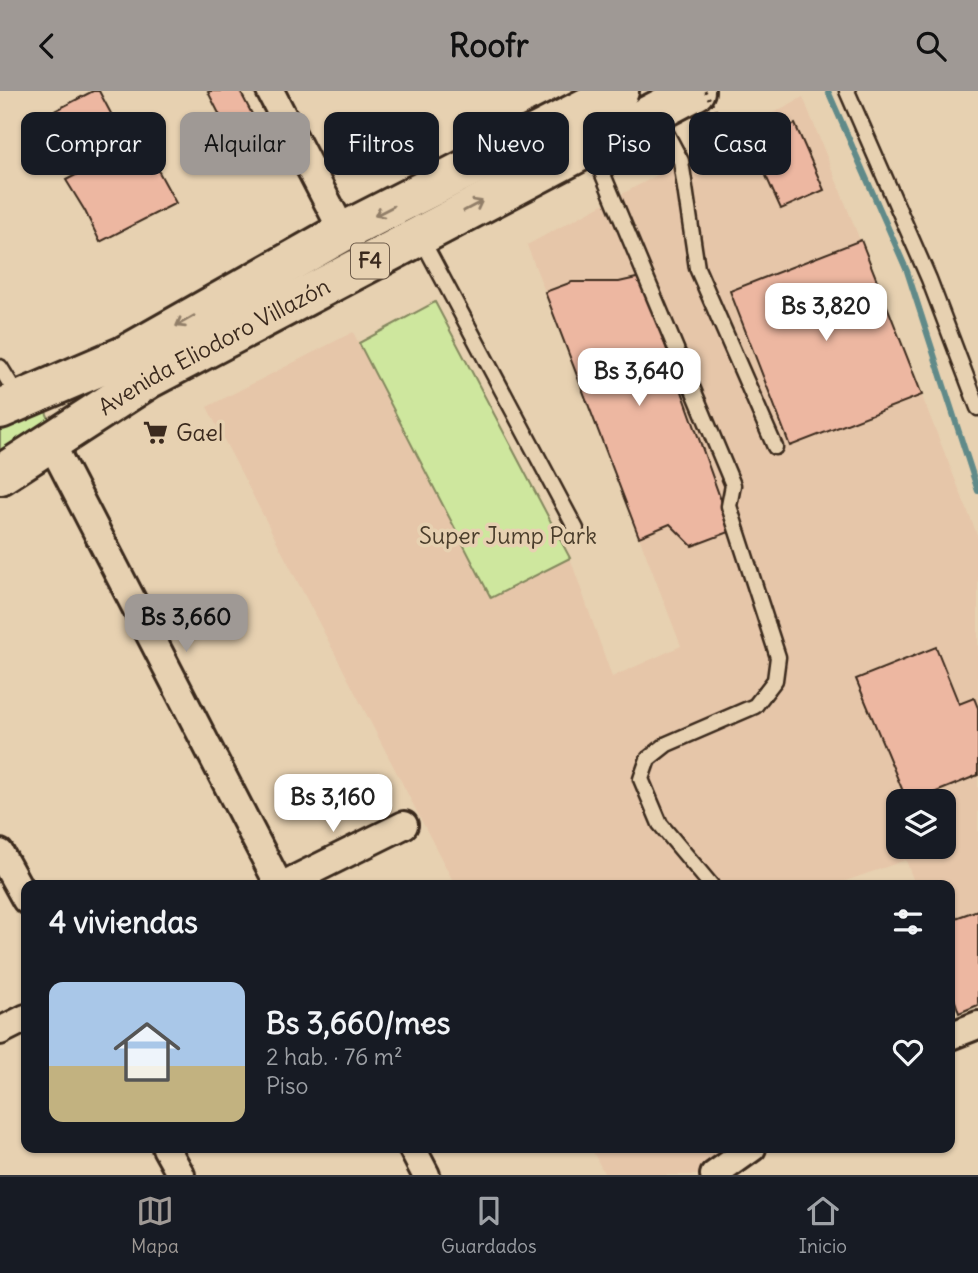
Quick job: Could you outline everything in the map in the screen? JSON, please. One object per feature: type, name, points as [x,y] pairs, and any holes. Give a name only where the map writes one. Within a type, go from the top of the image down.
[{"type":"highway","name":"Avenida Eliodoro Villazón","points":[[10,405],[124,356],[343,232],[619,91]]},
{"type":"highway","name":"Avenida Eliodoro Villazón","points":[[661,112],[707,103]]},
{"type":"highway","name":"Avenida Eliodoro Villazón","points":[[0,475],[148,379],[583,149]]},
{"type":"street","points":[[270,91],[343,232]]},
{"type":"street","points":[[51,443],[278,880]]},
{"type":"street","points":[[291,880],[404,825]]},
{"type":"street","points":[[0,853],[21,890]]},
{"type":"street","points":[[0,1031],[21,1020]]},
{"type":"street","points":[[955,1034],[978,1025]]},
{"type":"street","points":[[169,1153],[181,1175]]},
{"type":"street","points":[[415,1153],[426,1175]]},
{"type":"street","points":[[714,1175],[745,1153]]},
{"type":"lane","points":[[847,91],[929,279],[978,408]]},
{"type":"lane","points":[[675,149],[681,161],[697,268],[775,447]]},
{"type":"lane","points":[[603,175],[733,485],[729,506],[778,657],[775,680],[755,706],[667,744],[648,759],[641,779],[660,824],[707,880]]},
{"type":"lane","points":[[419,235],[576,529]]},
{"type":"lane","points":[[0,367],[10,405]]},
{"type":"path","points":[[705,91],[707,103]]},
{"type":"shaded area","points":[[803,97],[978,537],[978,1005],[959,1013],[955,1001],[955,880],[913,880],[906,860],[848,880],[452,880],[207,407],[353,332],[491,598],[570,558],[612,677],[681,646],[527,245],[658,175],[675,175],[675,166],[689,158],[689,175],[791,175],[791,112],[775,112]]},
{"type":"shaded area","points":[[594,1153],[730,1153],[699,1175],[605,1175]]},
{"type":"green space","name":"Super Jump Park","points":[[435,302],[570,558],[491,598],[359,343]]},
{"type":"green space","points":[[43,406],[52,425],[0,458],[0,423]]},
{"type":"building","points":[[93,91],[99,91],[110,112],[53,112]]},
{"type":"building","points":[[240,91],[251,112],[218,112],[208,92]]},
{"type":"building","points":[[795,124],[824,190],[781,209],[766,175],[791,175],[791,126]]},
{"type":"building","points":[[76,175],[161,175],[176,203],[100,242],[66,180]]},
{"type":"building","points":[[861,240],[922,395],[790,446],[730,291]]},
{"type":"building","points":[[641,277],[732,531],[692,546],[670,524],[639,537],[545,292],[572,282],[619,282]]},
{"type":"building","points":[[936,647],[959,704],[974,698],[978,708],[978,775],[944,789],[902,789],[856,679]]},
{"type":"building","points":[[978,910],[978,1005],[959,1013],[955,1001],[955,918]]},
{"type":"waterway","points":[[828,91],[907,271],[978,491]]},
{"type":"place","name":"Gael","points":[[156,433]]}]
